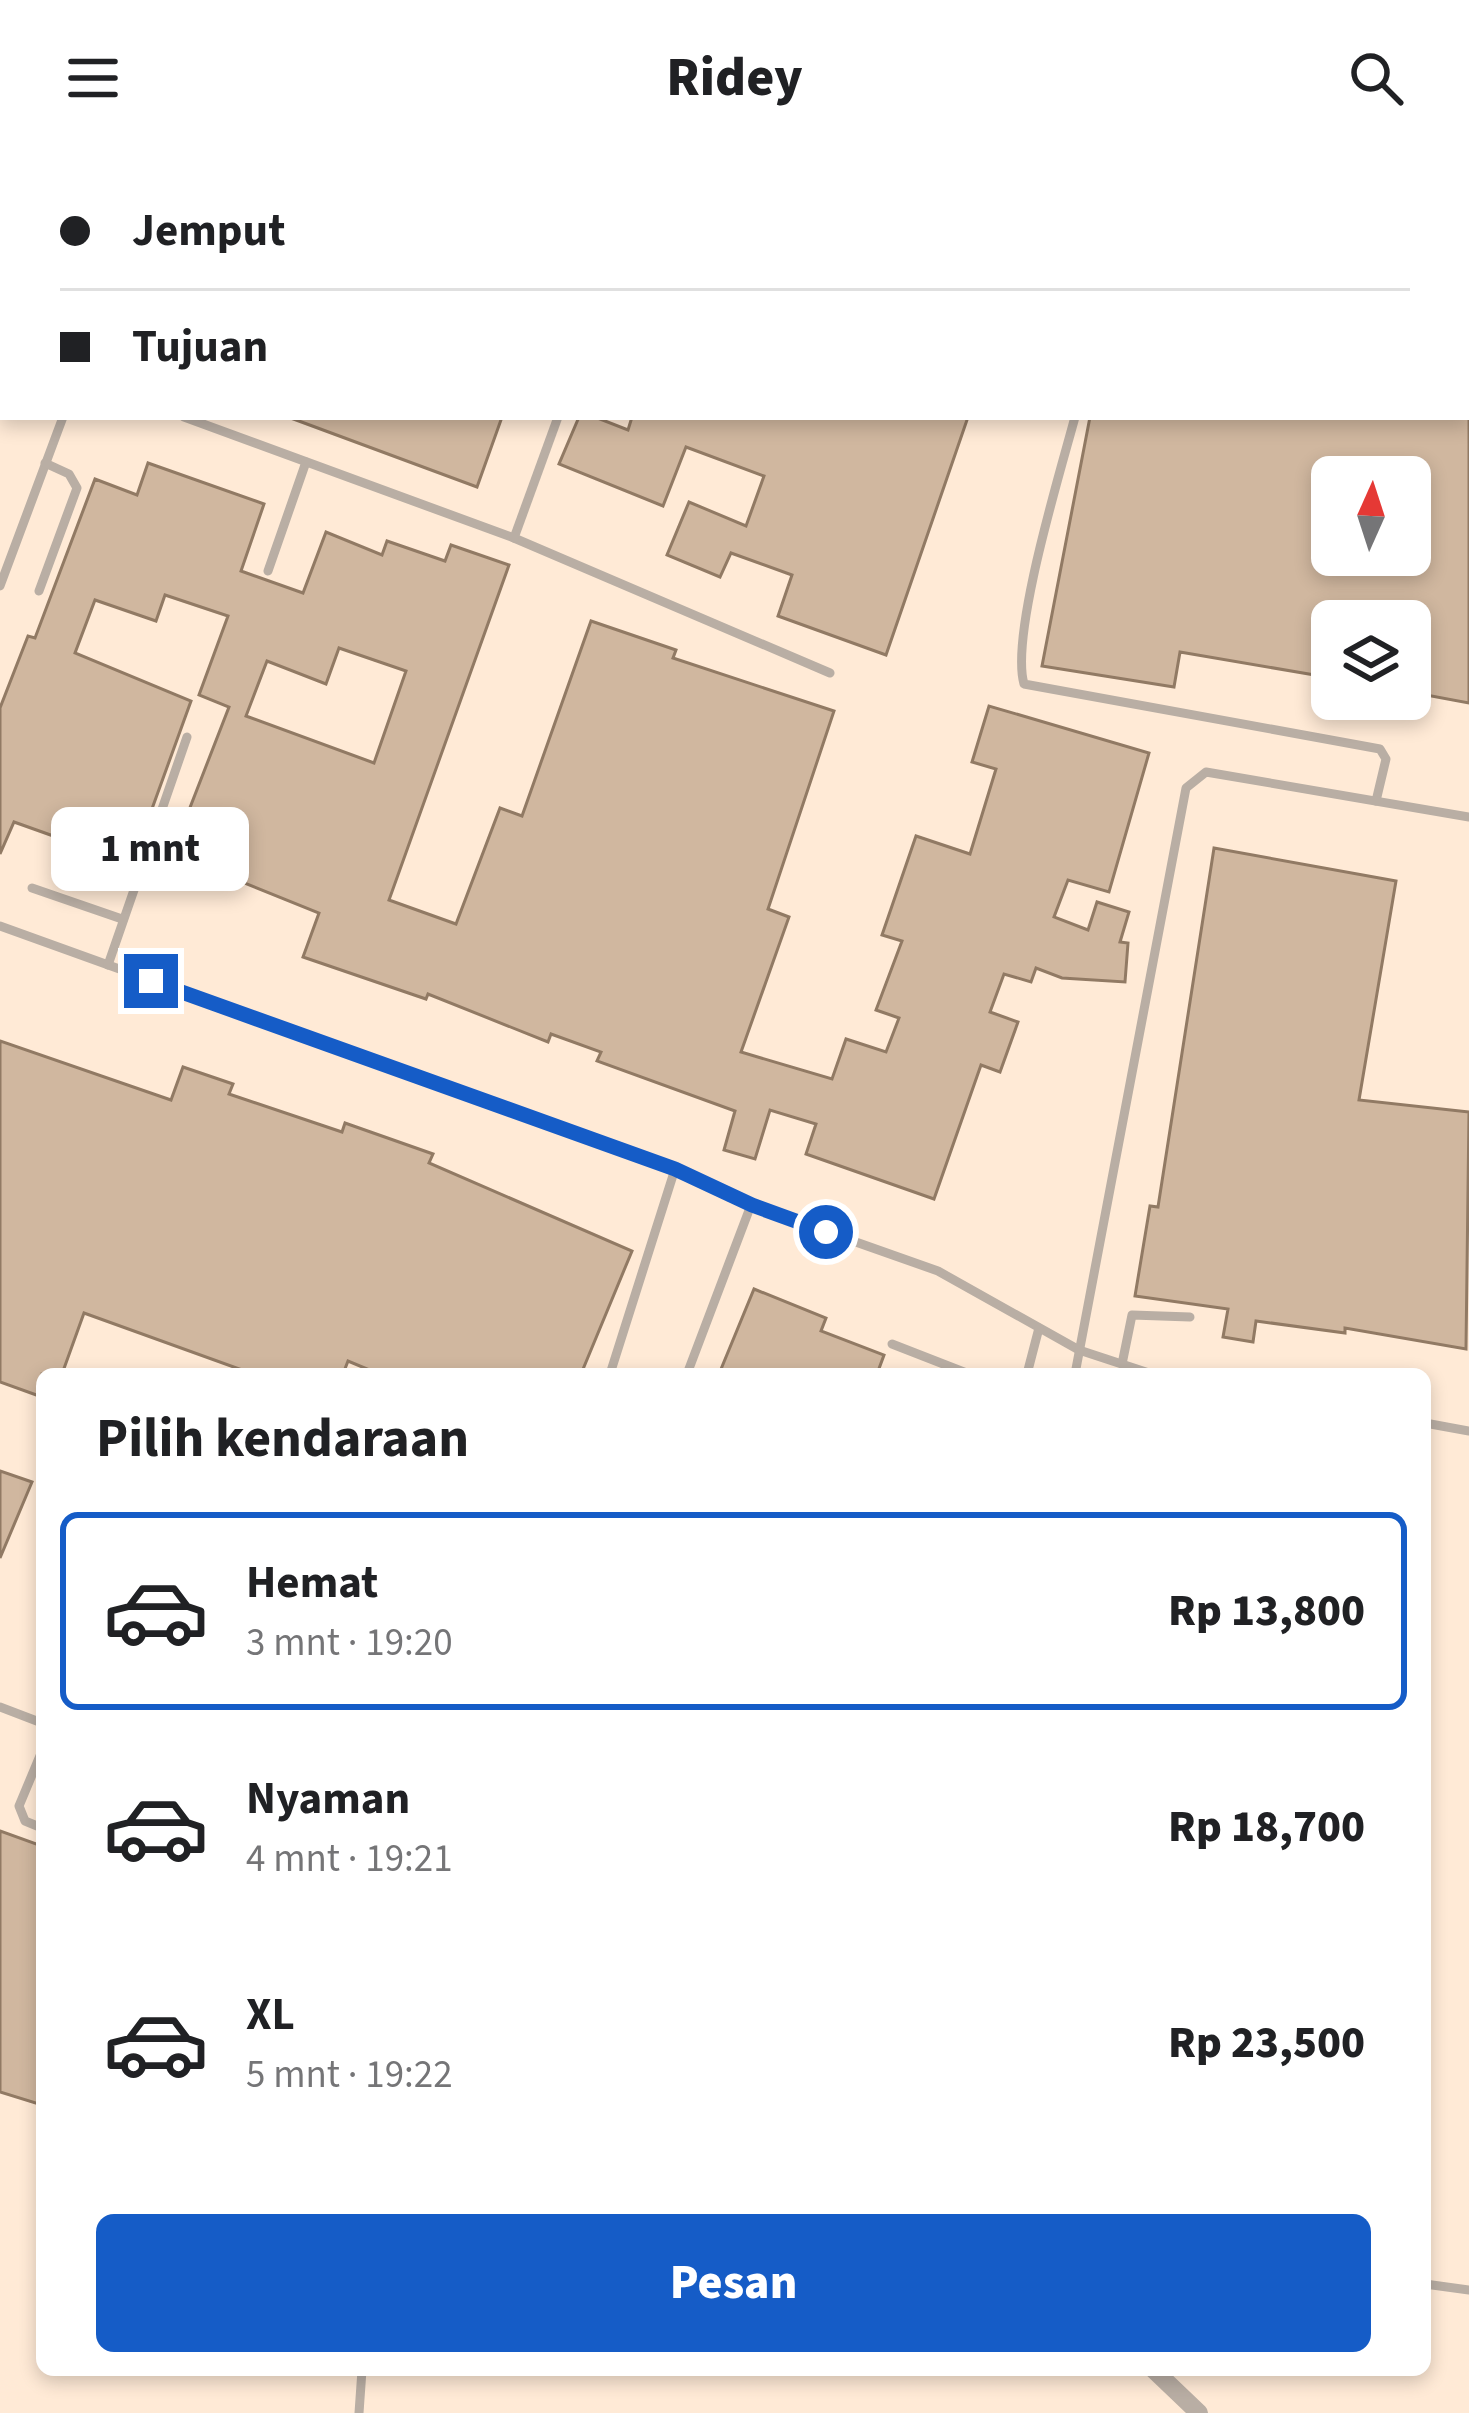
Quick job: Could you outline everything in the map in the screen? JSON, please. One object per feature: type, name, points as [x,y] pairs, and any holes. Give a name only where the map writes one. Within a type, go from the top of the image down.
[{"type":"street","points":[[1160,2376],[1199,2413]]},
{"type":"lane","points":[[0,586],[62,420]]},
{"type":"lane","points":[[192,420],[514,538],[830,673]]},
{"type":"lane","points":[[514,538],[557,420]]},
{"type":"lane","points":[[1074,420],[1030,604],[1020,659],[1024,684],[1380,749],[1386,759],[1376,801]]},
{"type":"lane","points":[[268,571],[306,462]]},
{"type":"lane","points":[[39,591],[77,488],[69,474],[46,463]]},
{"type":"lane","points":[[107,965],[187,737]]},
{"type":"lane","points":[[1076,1368],[1186,788],[1207,772],[1469,817]]},
{"type":"lane","points":[[32,888],[122,920]]},
{"type":"lane","points":[[0,926],[675,1169],[752,1205],[938,1270],[1079,1350],[1133,1368]]},
{"type":"lane","points":[[612,1368],[675,1169]]},
{"type":"lane","points":[[689,1368],[752,1205]]},
{"type":"lane","points":[[1121,1364],[1132,1315],[1190,1317]]},
{"type":"lane","points":[[1029,1368],[1039,1328]]},
{"type":"lane","points":[[892,1344],[954,1368]]},
{"type":"lane","points":[[1431,1424],[1469,1431]]},
{"type":"lane","points":[[0,1707],[36,1721]]},
{"type":"lane","points":[[36,1765],[19,1806],[25,1821],[36,1826]]},
{"type":"lane","points":[[1431,2285],[1469,2290]]},
{"type":"lane","points":[[359,2413],[362,2376]]},
{"type":"building","points":[[296,420],[501,420],[477,487]]},
{"type":"building","points":[[578,420],[603,420],[628,430],[631,420],[967,420],[886,655],[778,616],[792,575],[731,553],[720,577],[667,555],[689,502],[746,526],[764,476],[686,447],[663,506],[559,464]]},
{"type":"building","points":[[1089,420],[1469,420],[1469,703],[1431,696],[1431,600],[1311,600],[1311,674],[1180,652],[1174,687],[1042,666]]},
{"type":"building","points":[[148,463],[264,504],[241,571],[303,593],[326,532],[382,555],[387,541],[445,561],[451,545],[509,565],[389,900],[456,924],[500,808],[522,816],[591,621],[676,650],[673,658],[834,711],[768,909],[789,917],[741,1052],[832,1079],[846,1039],[886,1052],[899,1018],[876,1010],[902,941],[882,935],[916,836],[970,854],[996,769],[972,762],[989,706],[1149,753],[1109,892],[1068,880],[1054,917],[1088,930],[1097,902],[1129,912],[1120,942],[1128,943],[1125,982],[1062,978],[1036,968],[1031,982],[1004,974],[990,1012],[1018,1022],[1000,1072],[981,1065],[934,1199],[806,1154],[816,1124],[770,1110],[755,1159],[724,1150],[735,1111],[597,1061],[601,1052],[551,1034],[548,1042],[428,994],[426,999],[303,957],[319,913],[172,854],[229,707],[199,695],[228,616],[165,595],[156,621],[95,600],[75,653],[191,701],[132,864],[14,822],[0,854],[0,708],[28,636],[35,638],[95,479],[137,495]],"holes":[[[339,648],[406,671],[374,763],[246,716],[267,661],[326,684]]]},
{"type":"building","points":[[1214,848],[1396,881],[1359,1100],[1469,1112],[1466,1349],[1345,1328],[1345,1333],[1256,1321],[1253,1342],[1223,1337],[1228,1309],[1135,1296],[1150,1206],[1158,1207]]},
{"type":"building","points":[[0,1041],[171,1100],[183,1067],[233,1084],[229,1094],[342,1132],[345,1123],[433,1154],[429,1163],[632,1251],[583,1368],[365,1368],[348,1361],[345,1368],[236,1368],[84,1313],[64,1368],[36,1368],[36,1395],[0,1382]]},
{"type":"building","points":[[754,1289],[826,1318],[821,1331],[884,1355],[879,1368],[721,1368]]},
{"type":"building","points":[[0,1471],[32,1482],[0,1558]]},
{"type":"building","points":[[0,1831],[36,1844],[36,2103],[0,2092]]},
{"type":"route","points":[[151,981],[675,1169],[826,1232]]}]
